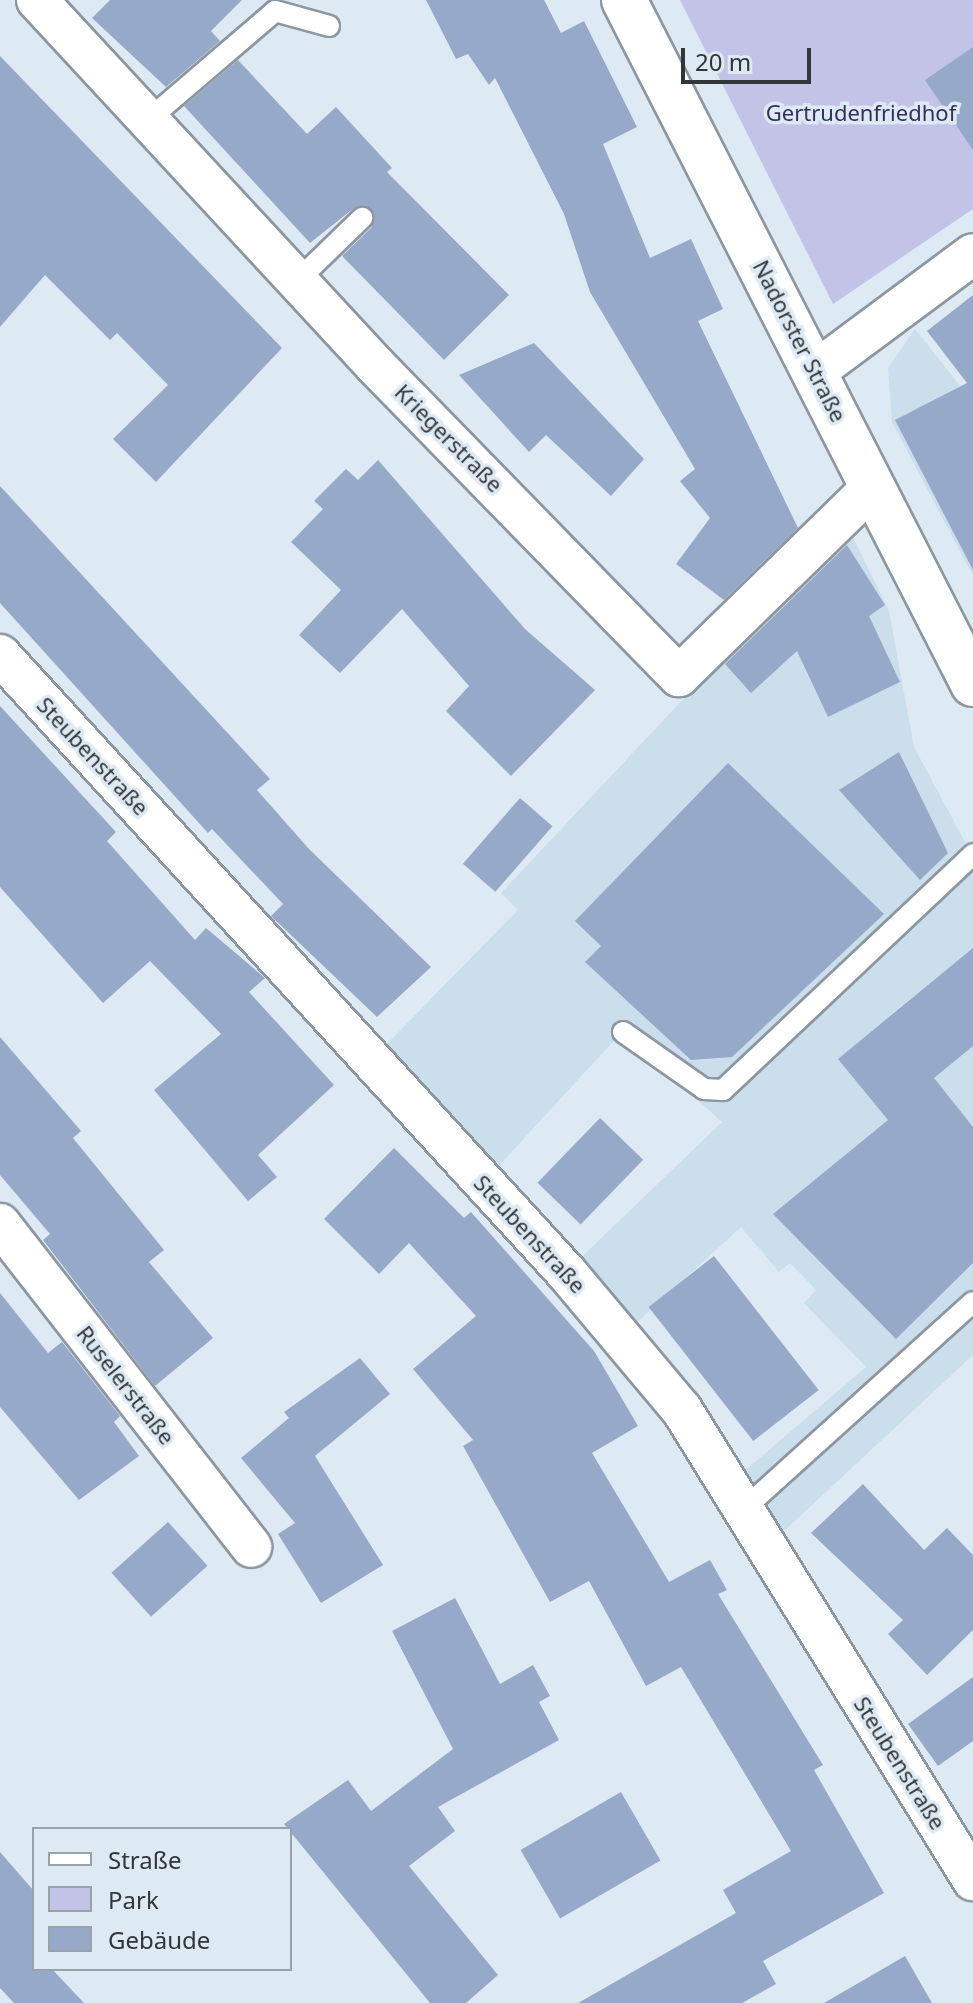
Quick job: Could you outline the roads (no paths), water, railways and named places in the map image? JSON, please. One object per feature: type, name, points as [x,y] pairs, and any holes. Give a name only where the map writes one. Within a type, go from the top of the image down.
[{"type":"street","name":"Kriegerstraße","points":[[37,0],[297,281],[679,676],[873,487]]},
{"type":"street","name":"Nadorster Straße","points":[[624,0],[817,370],[973,684]]},
{"type":"street","points":[[817,370],[893,309],[973,254]]},
{"type":"street","name":"Steubenstraße","points":[[0,655],[600,1310],[682,1410],[973,1880]]},
{"type":"street","name":"Ruselerstraße","points":[[0,1224],[251,1547]]},
{"type":"lane","points":[[148,120],[275,11],[329,26]]},
{"type":"lane","points":[[297,281],[362,218]]},
{"type":"lane","points":[[623,1032],[704,1089],[723,1090],[973,854]]},
{"type":"lane","points":[[745,1508],[973,1302]]},
{"type":"park label","name":"Gertrudenfriedhof","points":[[861,113]]}]
